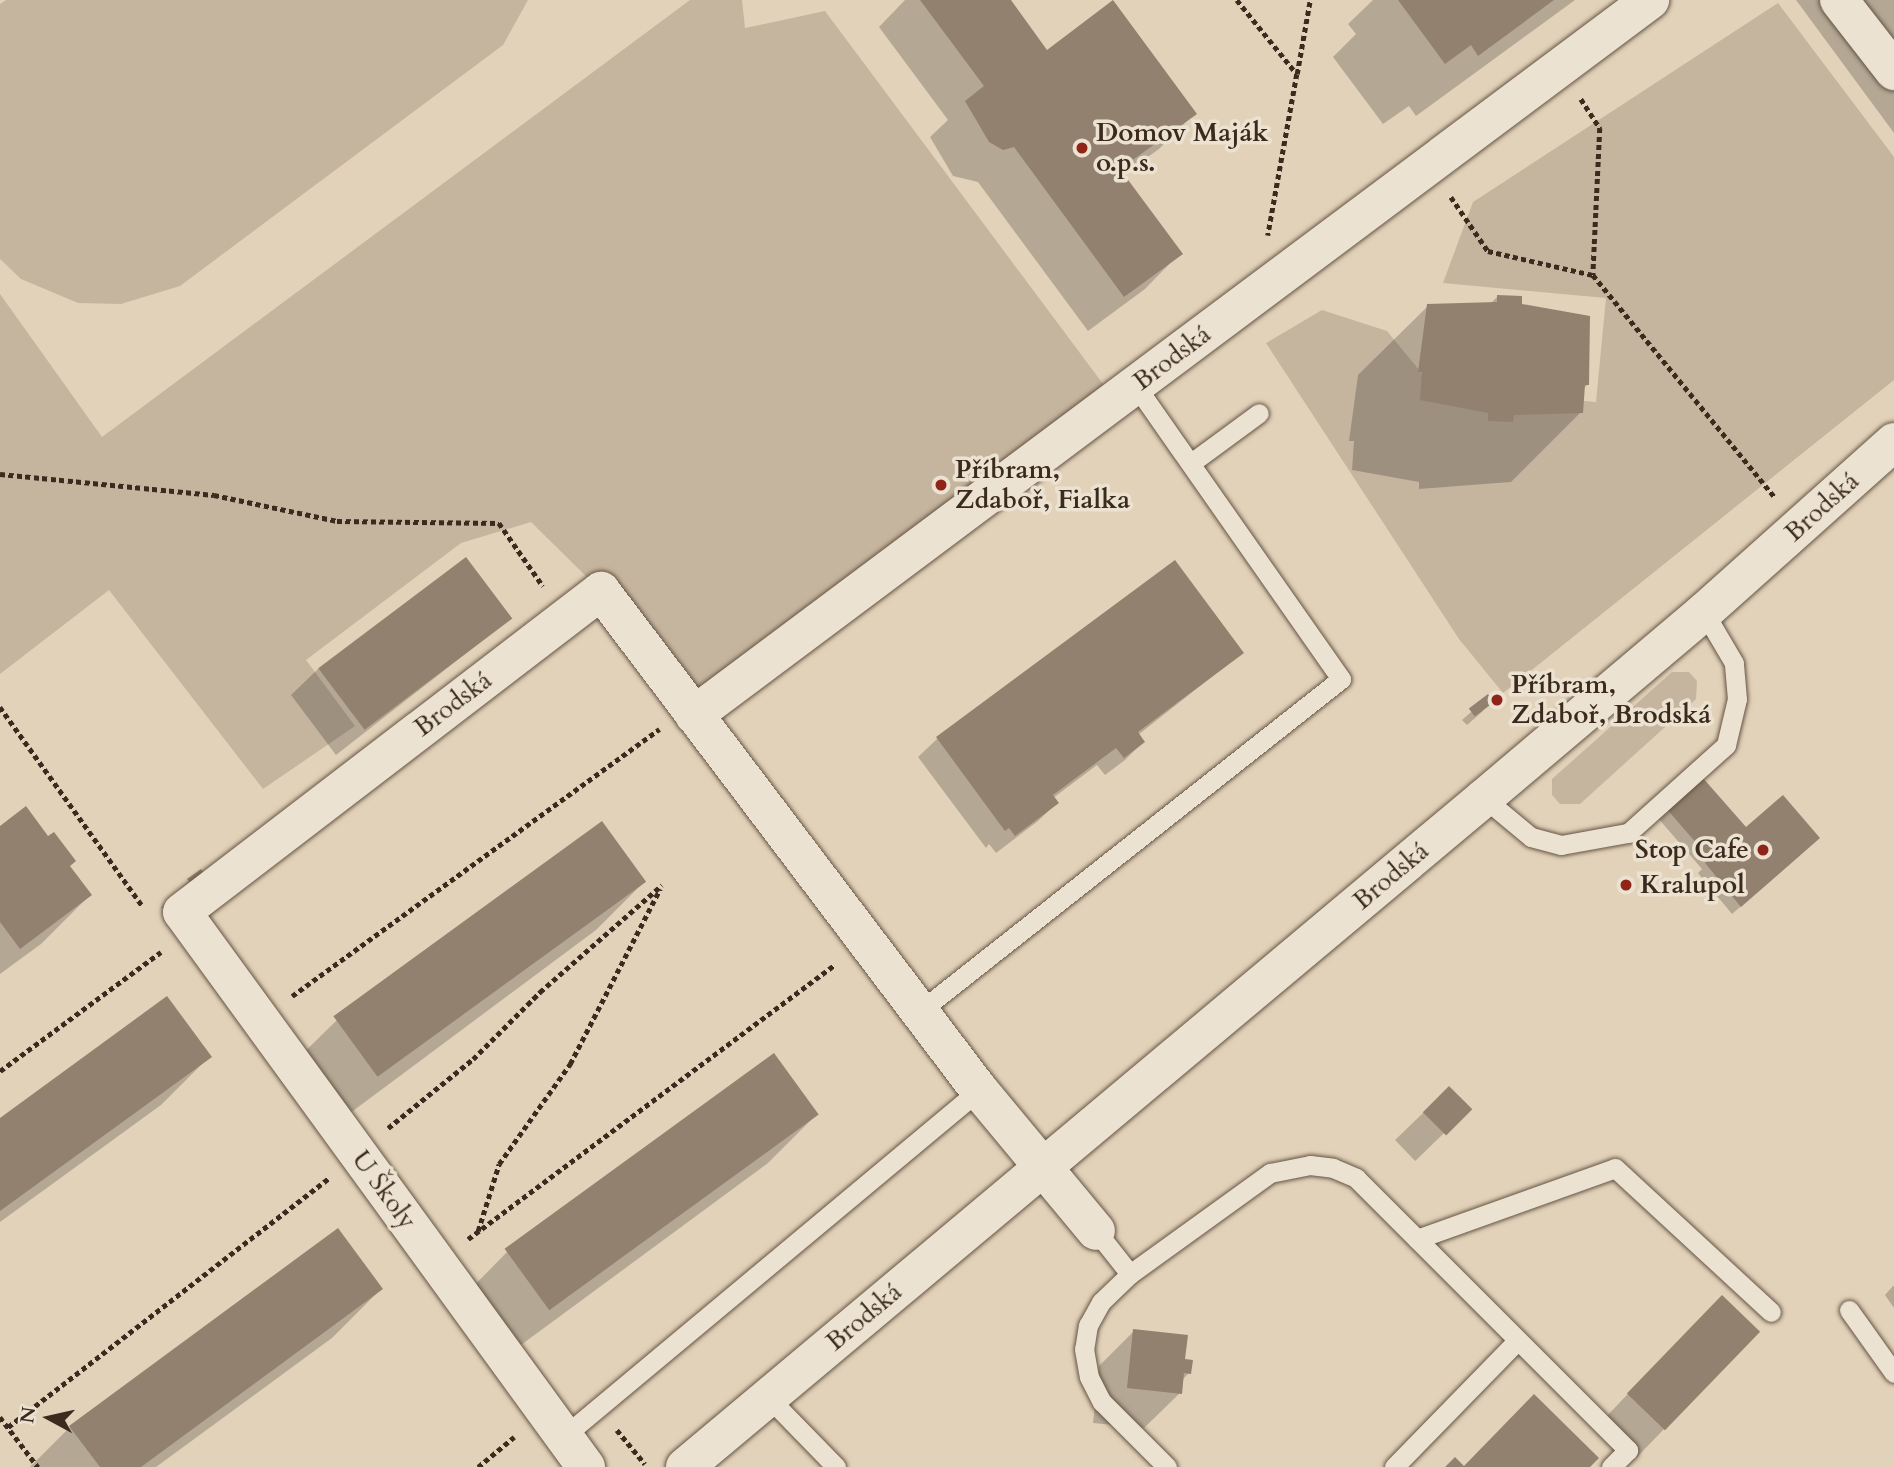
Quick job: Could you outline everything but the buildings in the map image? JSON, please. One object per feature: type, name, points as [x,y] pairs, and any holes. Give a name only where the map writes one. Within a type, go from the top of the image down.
[{"type":"street","name":"Brodská","points":[[691,711],[1135,385],[1650,0]]},
{"type":"street","points":[[1839,0],[1894,71]]},
{"type":"street","name":"Brodská","points":[[685,1467],[1704,612],[1894,442]]},
{"type":"street","name":"Brodská","points":[[166,923],[601,591],[979,1090],[1096,1231]]},
{"type":"street","name":"U Školy","points":[[166,923],[260,1019],[586,1467]]},
{"type":"lane","points":[[920,1011],[1340,678],[1135,385]]},
{"type":"lane","points":[[1191,463],[1259,413]]},
{"type":"lane","points":[[1484,798],[1531,837],[1561,845],[1628,833],[1726,746],[1737,699],[1734,663],[1704,612]]},
{"type":"lane","points":[[554,1424],[599,1407],[979,1090]]},
{"type":"lane","points":[[1167,1467],[1102,1402],[1087,1368],[1084,1349],[1088,1325],[1101,1302],[1130,1274],[1270,1173],[1288,1166],[1333,1168],[1356,1178],[1516,1342],[1628,1450],[1611,1467]]},
{"type":"lane","points":[[1417,1239],[1615,1168],[1771,1312]]},
{"type":"lane","points":[[1096,1231],[1130,1274]]},
{"type":"lane","points":[[1849,1310],[1894,1373]]},
{"type":"lane","points":[[1394,1467],[1516,1342]]},
{"type":"lane","points":[[767,1396],[836,1467]]},
{"type":"path","points":[[1237,0],[1297,74]]},
{"type":"path","points":[[1257,294],[1310,0]]},
{"type":"path","points":[[1560,68],[1600,128],[1593,275]]},
{"type":"path","points":[[1428,166],[1489,251],[1593,275],[1778,501]]},
{"type":"path","points":[[0,474],[214,495],[337,521],[499,523],[566,618]]},
{"type":"path","points":[[0,707],[166,923],[0,1071]]},
{"type":"path","points":[[260,1019],[691,711]]},
{"type":"path","points":[[8,1427],[359,1155],[425,1094],[473,1059],[540,992],[662,885],[570,1065],[499,1164],[478,1232]]},
{"type":"path","points":[[436,1262],[867,941]]},
{"type":"path","points":[[599,1407],[643,1462]]},
{"type":"path","points":[[0,1417],[38,1467]]},
{"type":"path","points":[[478,1467],[554,1424]]},
{"type":"shaded area","points":[[6,0],[528,0],[503,45],[180,286],[121,304],[78,303],[21,279],[0,259],[0,4]]},
{"type":"shaded area","points":[[690,0],[742,0],[745,28],[825,11],[1115,400],[694,715],[601,591],[531,522],[461,543],[306,660],[355,726],[263,789],[109,590],[0,674],[0,294],[102,437]]},
{"type":"shaded area","points":[[1778,3],[1894,157],[1894,380],[1503,693],[1459,639],[1266,343],[1322,310],[1387,331],[1434,388],[1596,402],[1606,298],[1443,283],[1473,202]]},
{"type":"shaded area","points":[[1672,672],[1689,672],[1697,681],[1696,699],[1580,804],[1560,804],[1552,795],[1552,779]]},
{"type":"place","name":"Domov Maják o.p.s.","points":[[1082,148]]},
{"type":"place","name":"Příbram, Zdaboř, Fialka","points":[[941,485]]},
{"type":"place","name":"Příbram, Zdaboř, Brodská","points":[[1497,700]]},
{"type":"place","name":"Stop Cafe","points":[[1763,850]]},
{"type":"place","name":"Kralupol","points":[[1626,885]]}]
